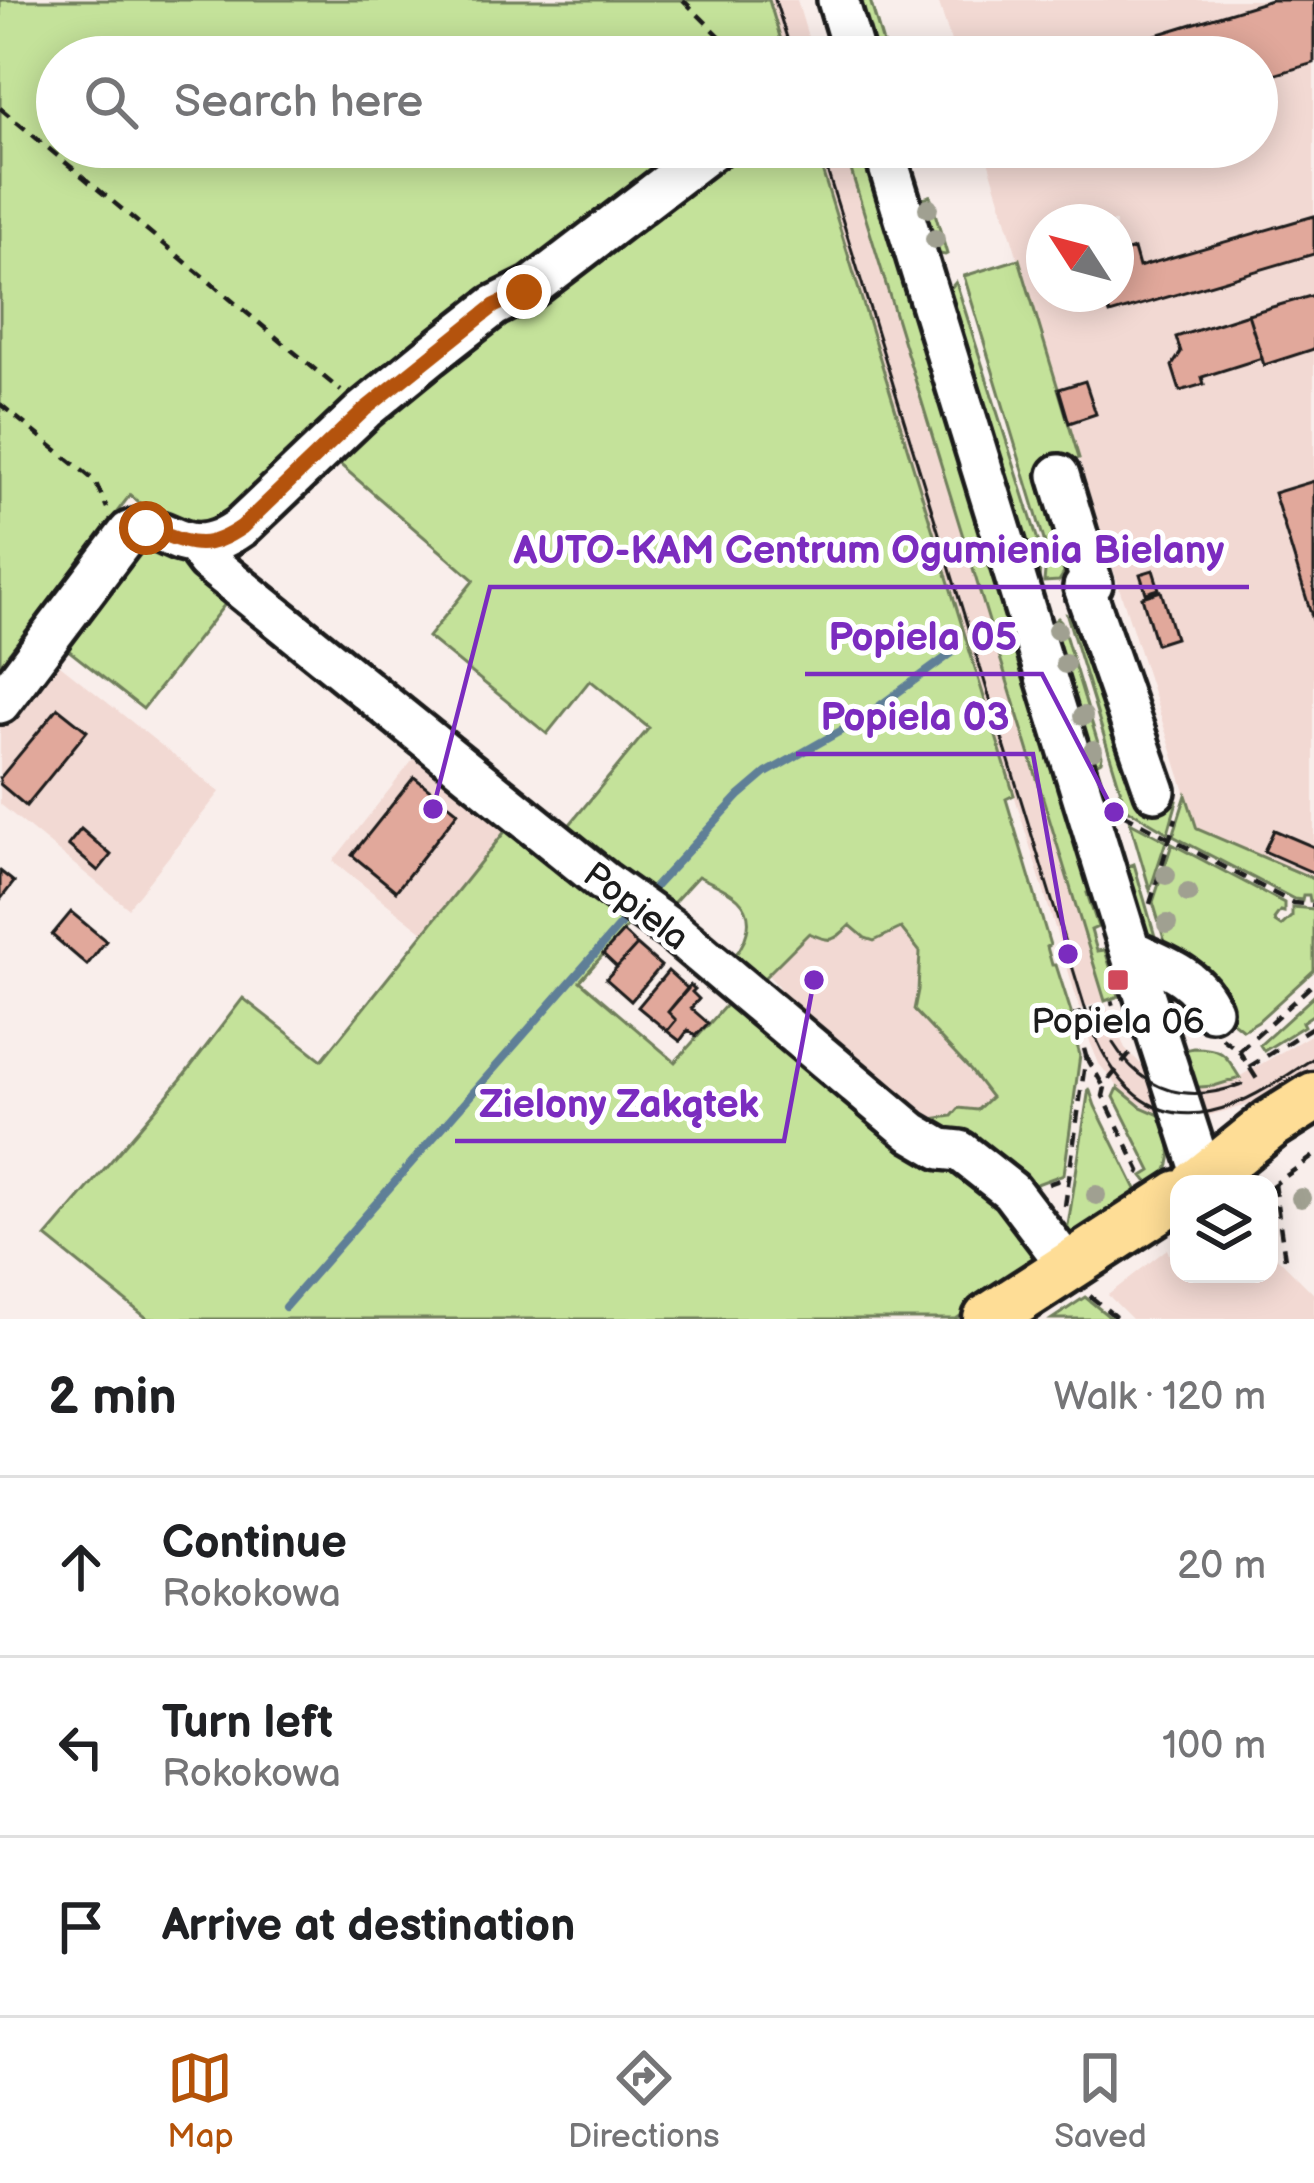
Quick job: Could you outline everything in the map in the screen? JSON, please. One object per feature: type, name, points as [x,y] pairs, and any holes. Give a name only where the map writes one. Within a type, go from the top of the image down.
[{"type":"main road","points":[[1207,1175],[1314,1097]]},
{"type":"main road","points":[[1221,1175],[1274,1154],[1314,1131]]},
{"type":"main road","points":[[988,1319],[1076,1278],[1170,1204]]},
{"type":"street","points":[[838,0],[849,36]]},
{"type":"street","points":[[0,704],[122,541],[137,528],[187,545],[225,539],[364,410],[494,306],[532,287],[688,168]]},
{"type":"street","points":[[889,168],[1130,950],[1190,1175]]},
{"type":"street","points":[[1059,475],[1088,585],[1155,791]]},
{"type":"street","name":"Popiela","points":[[201,546],[207,560],[603,881],[819,1046],[912,1132],[941,1149],[960,1151],[1010,1192],[1076,1278]]},
{"type":"street","points":[[1130,950],[1186,978],[1200,990],[1211,1010]]},
{"type":"path","points":[[682,0],[719,36]]},
{"type":"path","points":[[0,108],[36,138]]},
{"type":"path","points":[[72,168],[364,410]]},
{"type":"path","points":[[0,404],[95,481],[122,541]]},
{"type":"path","points":[[1123,814],[1293,903],[1314,905]]},
{"type":"path","points":[[1239,1051],[1314,983]]},
{"type":"path","points":[[1104,1087],[1086,1056],[1075,1015],[1125,999]]},
{"type":"path","points":[[1250,1067],[1314,1026]]},
{"type":"path","points":[[1064,1214],[1086,1056]]},
{"type":"path","points":[[1278,1181],[1314,1156]]},
{"type":"path","points":[[1278,1222],[1285,1259]]},
{"type":"path","points":[[1076,1278],[1118,1319]]},
{"type":"shaded area","points":[[769,0],[797,0],[808,36],[780,36]]},
{"type":"shaded area","points":[[938,0],[1314,0],[1314,879],[1197,829],[1034,312],[1134,312],[1134,204],[1026,204],[1026,285],[990,168],[1278,168],[1278,36],[949,36]]},
{"type":"shaded area","points":[[821,168],[850,168],[1105,1001],[1080,1009]]},
{"type":"shaded area","points":[[55,661],[220,792],[128,908],[0,804],[0,719]]},
{"type":"shaded area","points":[[416,756],[507,830],[424,933],[333,861]]},
{"type":"shaded area","points":[[850,925],[865,938],[901,928],[920,952],[914,1010],[991,1096],[977,1110],[924,1120],[784,1006],[778,986],[767,974],[809,932],[837,938]]},
{"type":"shaded area","points":[[1107,1009],[1125,1048],[1154,1077],[1162,1116],[1126,1096],[1099,1064],[1080,1017]]},
{"type":"shaded area","points":[[1314,1033],[1314,1067],[1255,1103],[1203,1117],[1186,1088],[1232,1081]]},
{"type":"shaded area","points":[[1167,1249],[1170,1283],[1278,1283],[1278,1258],[1314,1294],[1314,1319],[1132,1319],[1108,1295]]},
{"type":"green space","points":[[0,0],[769,0],[780,36],[36,36],[36,168],[677,168],[216,530],[173,532],[130,495],[0,665]]},
{"type":"green space","points":[[854,0],[870,0],[881,36],[865,36]]},
{"type":"green space","points":[[702,168],[821,168],[1014,795],[1006,799],[1052,965],[1056,965],[1071,1012],[1080,1055],[1064,1174],[1029,1187],[1049,1254],[956,1319],[148,1319],[46,1237],[182,1078],[243,998],[322,1060],[515,819],[635,918],[580,981],[675,1062],[727,1004],[924,1120],[952,1116],[959,1108],[977,1110],[991,1097],[914,1010],[920,952],[901,928],[874,941],[850,925],[831,939],[809,933],[753,989],[725,966],[747,932],[747,911],[735,896],[698,876],[663,914],[562,834],[649,728],[590,680],[547,734],[428,637],[474,580],[329,455]]},
{"type":"green space","points":[[850,168],[874,168],[1095,890],[1087,893],[1098,927],[1091,930],[1097,951],[1105,950],[1119,996],[1105,1001]]},
{"type":"green space","points":[[930,196],[945,255],[934,253],[917,200]]},
{"type":"green space","points":[[1019,259],[1026,282],[1026,312],[1035,312],[1079,458],[1036,474],[1064,573],[1059,581],[1044,582],[1047,550],[964,276]]},
{"type":"green space","points":[[956,282],[1041,550],[1039,581],[948,291]]},
{"type":"green space","points":[[130,546],[176,551],[233,594],[143,709],[58,642]]},
{"type":"green space","points":[[1067,615],[1078,621],[1125,773],[1150,807],[1177,801],[1168,833],[1126,808]]},
{"type":"green space","points":[[1058,618],[1102,756],[1094,765],[1051,629]]},
{"type":"green space","points":[[1186,795],[1197,829],[1314,879],[1314,901],[1309,895],[1294,899],[1173,836]]},
{"type":"green space","points":[[1130,822],[1166,841],[1150,890]]},
{"type":"green space","points":[[1172,844],[1284,903],[1284,912],[1274,919],[1281,926],[1292,916],[1292,907],[1314,909],[1314,970],[1243,1030],[1229,1019],[1194,1021],[1187,1016],[1153,902]]},
{"type":"green space","points":[[1134,864],[1161,957],[1149,948],[1121,869]]},
{"type":"green space","points":[[1314,996],[1314,1014],[1302,1022],[1304,1026],[1264,1051],[1260,1045]]},
{"type":"green space","points":[[1193,1048],[1222,1054],[1240,1078],[1186,1088],[1176,1052]]},
{"type":"green space","points":[[1089,1088],[1137,1191],[1135,1197],[1068,1240],[1067,1232]]},
{"type":"green space","points":[[1118,1088],[1141,1107],[1162,1116],[1170,1155],[1167,1172],[1154,1190],[1143,1176],[1151,1171],[1114,1097]]},
{"type":"green space","points":[[1085,1297],[1112,1319],[1052,1319]]},
{"type":"building","points":[[1271,0],[1314,0],[1314,63],[1278,74],[1278,36],[1153,36]]},
{"type":"building","points":[[1314,216],[1314,254],[1134,307],[1134,249],[1139,267]]},
{"type":"building","points":[[1314,295],[1314,349],[1264,365],[1248,314]]},
{"type":"building","points":[[1248,314],[1262,358],[1202,377],[1204,384],[1180,391],[1172,366],[1181,352],[1176,337]]},
{"type":"building","points":[[1085,381],[1096,414],[1069,423],[1059,389]]},
{"type":"building","points":[[1314,481],[1314,623],[1274,493]]},
{"type":"building","points":[[1153,570],[1159,589],[1146,593],[1140,574]]},
{"type":"building","points":[[1161,591],[1175,638],[1156,644],[1142,597]]},
{"type":"building","points":[[58,708],[87,731],[26,806],[0,784],[0,778]]},
{"type":"building","points":[[414,777],[458,812],[396,891],[352,855]]},
{"type":"building","points":[[81,829],[111,855],[98,871],[68,845]]},
{"type":"building","points":[[1274,830],[1314,847],[1314,873],[1264,851]]},
{"type":"building","points":[[0,871],[14,882],[0,900]]},
{"type":"building","points":[[71,912],[106,941],[87,965],[52,935]]},
{"type":"building","points":[[623,932],[637,945],[617,967],[603,954]]},
{"type":"building","points":[[637,945],[661,966],[631,1001],[606,979]]},
{"type":"building","points":[[668,971],[688,989],[668,1012],[676,1020],[667,1031],[638,1007]]},
{"type":"building","points":[[690,985],[699,999],[691,1008],[708,1023],[696,1036],[688,1030],[680,1041],[667,1031],[676,1020],[668,1012]]},
{"type":"waterway","points":[[649,893],[766,773],[860,720],[952,653]]},
{"type":"waterway","points":[[285,1307],[627,917]]},
{"type":"tram line","points":[[775,0],[786,36]]},
{"type":"tram line","points":[[826,168],[1086,1011],[1107,1059],[1137,1096],[1156,1107],[1204,1113],[1264,1090],[1314,1058]]},
{"type":"tram line","points":[[1113,1043],[1139,1073],[1169,1090],[1204,1093],[1242,1084]]},
{"type":"place","name":"AUTO-KAM Centrum Ogumienia Bielany","points":[[433,809]]},
{"type":"place","name":"Popiela 05","points":[[1114,812]]},
{"type":"place","name":"Popiela 03","points":[[1068,954]]},
{"type":"place","name":"Zielony Zakątek","points":[[814,980]]},
{"type":"place","name":"Popiela 06","points":[[1118,980]]},
{"type":"route","points":[[146,528],[187,545],[225,539],[364,410],[494,306],[524,292]]}]
